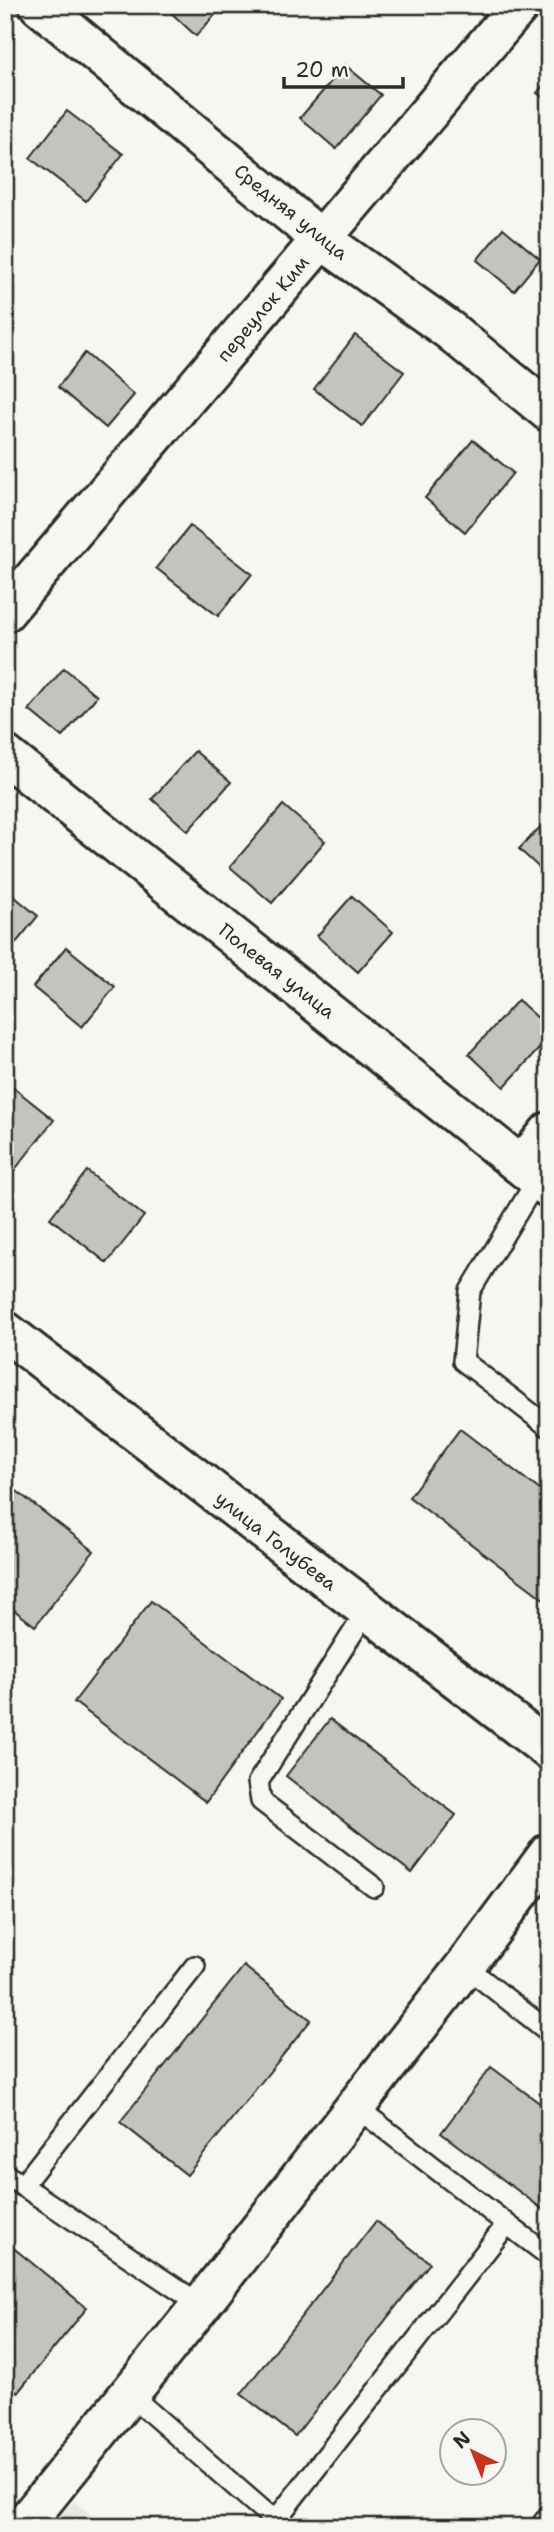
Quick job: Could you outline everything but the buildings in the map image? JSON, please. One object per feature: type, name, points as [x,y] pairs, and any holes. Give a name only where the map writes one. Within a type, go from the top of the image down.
[{"type":"street","name":"Средняя улица","points":[[39,5],[321,239],[449,330],[549,412]]},
{"type":"street","name":"переулок Ким","points":[[5,612],[520,5]]},
{"type":"street","name":"Полевая улица","points":[[5,755],[536,1177]]},
{"type":"street","points":[[536,1177],[549,1132]]},
{"type":"street","name":"улица Голубева","points":[[5,1331],[366,1612],[549,1750]]},
{"type":"street","points":[[22,2527],[201,2305],[465,1966],[549,1853]]},
{"type":"lane","points":[[536,1177],[470,1291],[463,1361],[549,1427]]},
{"type":"lane","points":[[366,1612],[258,1782],[261,1801],[374,1887]]},
{"type":"lane","points":[[22,2186],[195,1966]]},
{"type":"lane","points":[[465,1966],[549,2032]]},
{"type":"lane","points":[[355,2106],[549,2256]]},
{"type":"lane","points":[[5,2174],[201,2305]]},
{"type":"lane","points":[[128,2393],[278,2524],[507,2224]]},
{"type":"lane","points":[[540,2527],[549,2515]]},
{"type":"shaded area","points":[[74,2502],[107,2527],[47,2527]]}]
